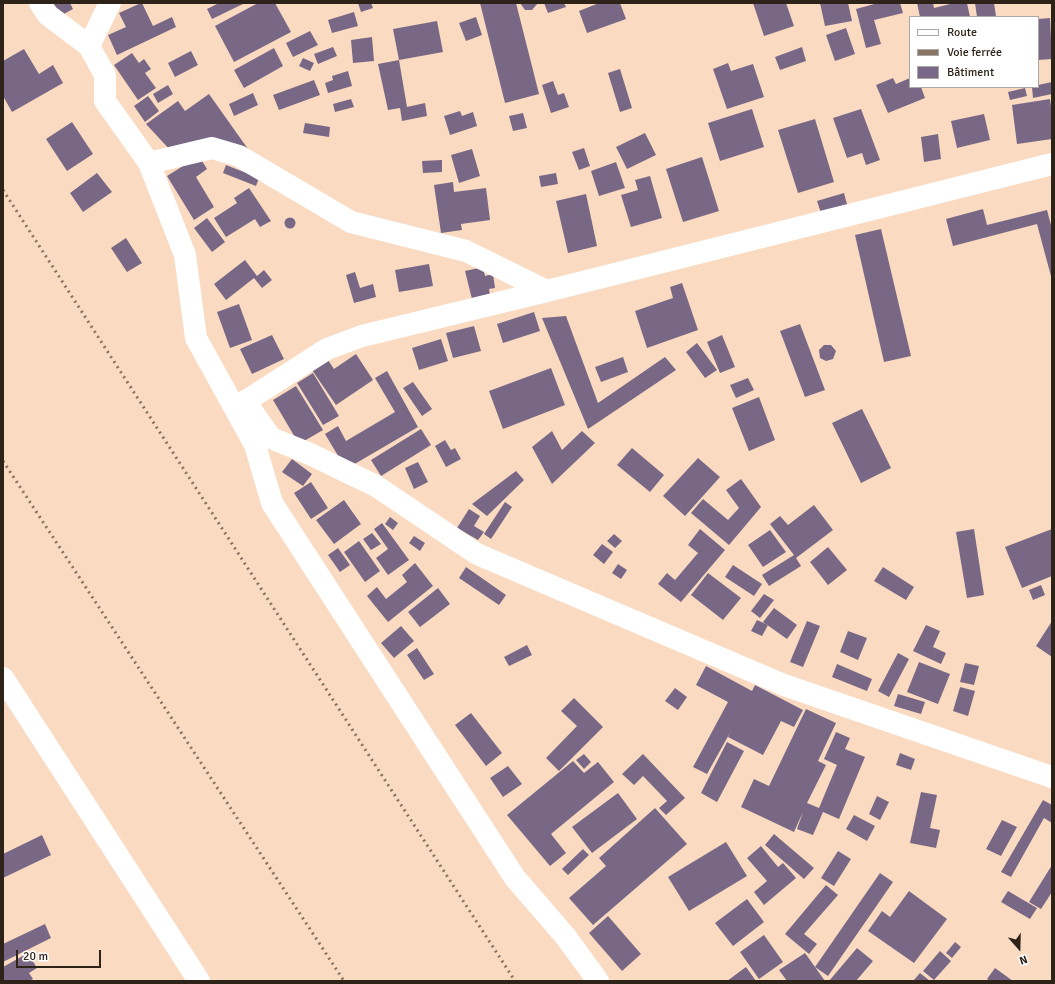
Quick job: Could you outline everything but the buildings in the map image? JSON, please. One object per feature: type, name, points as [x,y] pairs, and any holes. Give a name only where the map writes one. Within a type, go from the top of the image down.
[{"type":"street","points":[[40,3],[48,15],[90,46],[104,75],[106,101],[149,162],[185,255],[196,338],[240,404],[271,438],[310,454],[376,486],[477,554],[784,685],[1052,776]]},
{"type":"street","points":[[90,46],[110,3]]},
{"type":"street","points":[[149,162],[212,148],[239,156],[351,222],[466,251],[547,291]]},
{"type":"street","points":[[240,404],[327,349],[362,336],[1052,164]]},
{"type":"street","points":[[240,404],[255,444],[272,503],[515,878],[566,937],[598,981]]},
{"type":"street","points":[[3,678],[199,981]]},
{"type":"railway","points":[[3,190],[515,981]]},
{"type":"railway","points":[[3,461],[344,981]]}]
